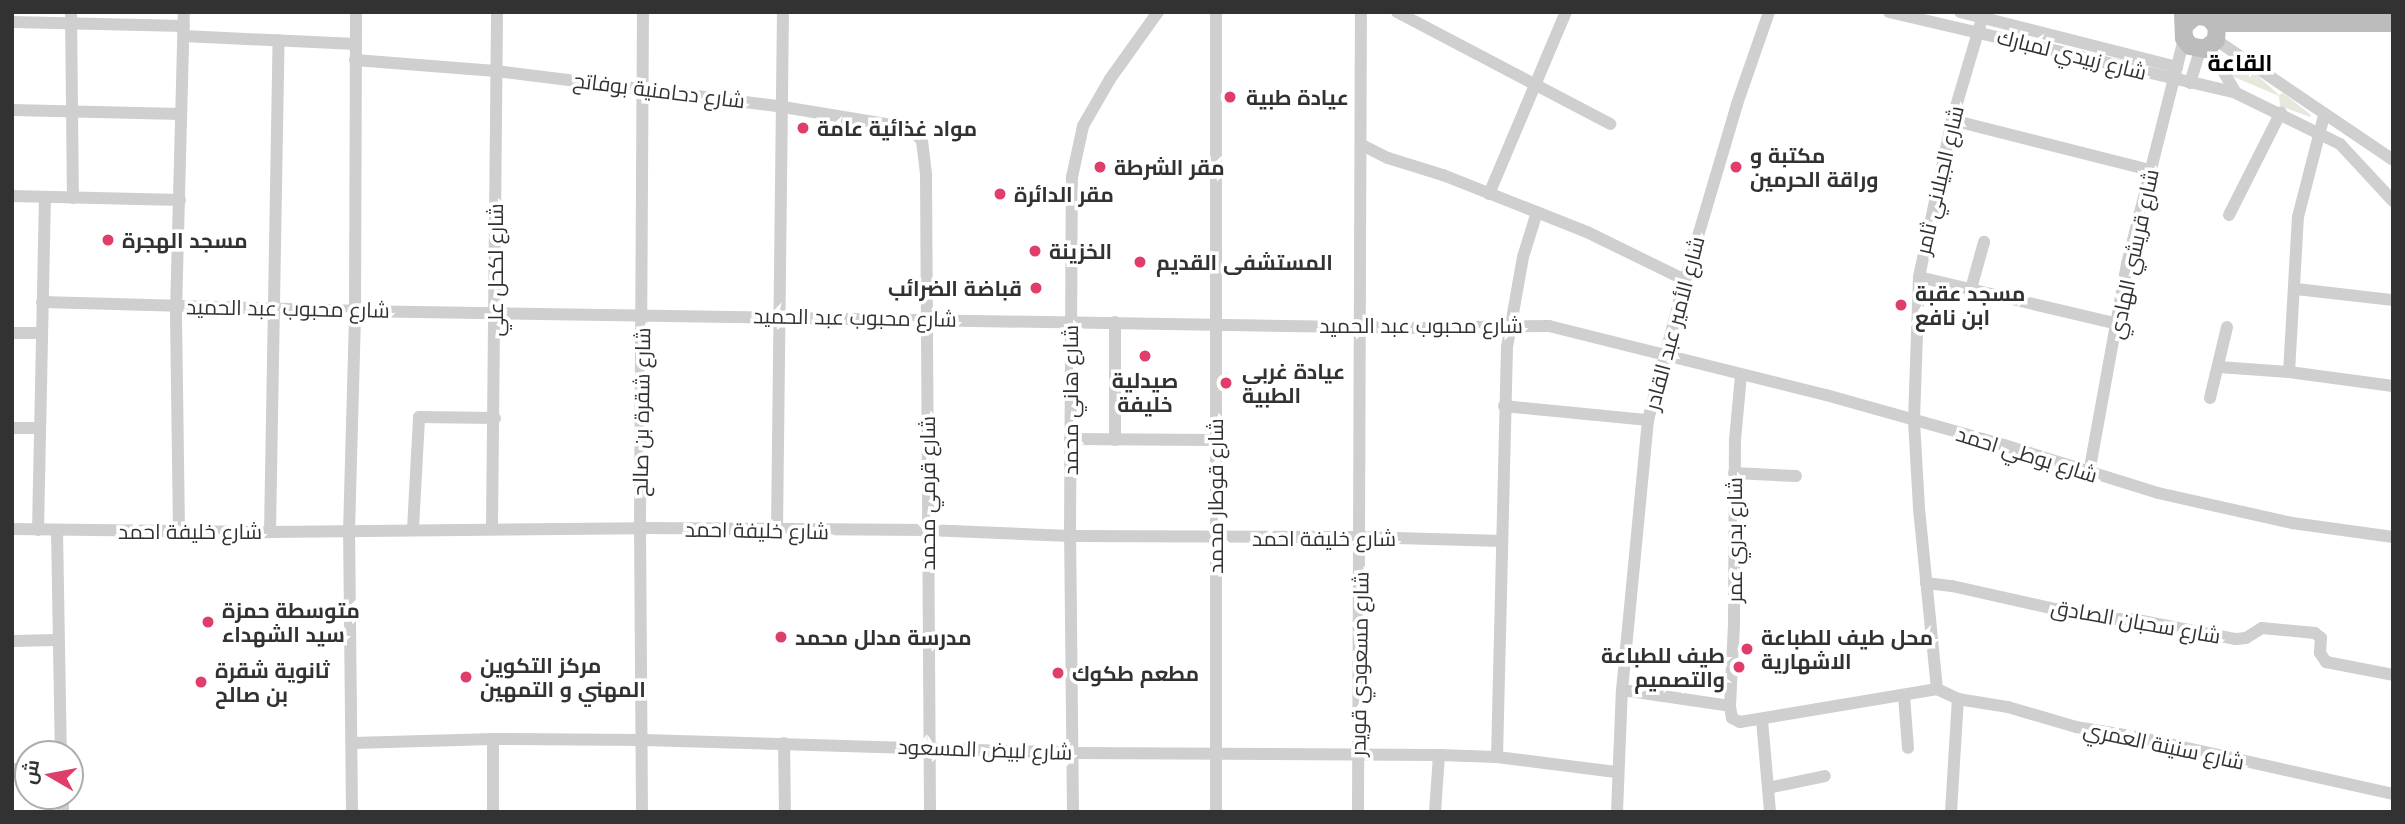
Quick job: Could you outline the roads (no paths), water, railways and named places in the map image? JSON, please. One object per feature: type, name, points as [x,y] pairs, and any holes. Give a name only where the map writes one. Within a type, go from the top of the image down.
[{"type":"main road","points":[[2209,32],[2191,18],[2184,25],[2190,46],[2209,32],[2259,25],[2368,17],[2393,23]]},
{"type":"street","points":[[179,531],[176,306],[184,12]]},
{"type":"street","points":[[352,812],[349,531],[355,311],[356,12]]},
{"type":"street","name":"شارع لكحل علي","points":[[492,528],[497,12]]},
{"type":"street","name":"شارع شقرة بن صالح","points":[[642,812],[640,528],[643,12]]},
{"type":"street","points":[[777,531],[783,12]]},
{"type":"street","name":"شارع هاني محمد","points":[[1073,812],[1070,536],[1071,189],[1083,126],[1110,79],[1158,12]]},
{"type":"street","name":"شارع قوطار محمد","points":[[1216,12],[1216,812]]},
{"type":"street","name":"شارع مسعودي قويدر","points":[[1358,812],[1362,12]]},
{"type":"street","points":[[1397,12],[1610,124]]},
{"type":"street","points":[[1489,194],[1566,12]]},
{"type":"street","name":"شارع الأمير عبد القادر","points":[[1617,812],[1616,772],[1622,690],[1647,421],[1737,104],[1769,12]]},
{"type":"street","name":"شارع زبيدي لمبارك","points":[[1889,12],[2175,73]]},
{"type":"street","points":[[1960,12],[1983,14],[2175,73],[2190,83],[2236,93],[2319,132],[2355,157],[2393,201]]},
{"type":"street","name":"شارع الجيلاني ثامر","points":[[1937,689],[1914,421],[1919,277],[1952,120],[1983,14]]},
{"type":"street","points":[[71,18],[73,198]]},
{"type":"street","points":[[12,22],[71,18],[279,40],[356,44]]},
{"type":"street","name":"شارع قريشي الهادي","points":[[2090,473],[2127,264],[2175,73],[2184,25]]},
{"type":"street","points":[[2190,83],[2209,32]]},
{"type":"street","points":[[2209,32],[2236,93]]},
{"type":"street","points":[[2209,32],[2324,116],[2393,160]]},
{"type":"street","points":[[270,532],[279,40]]},
{"type":"street","name":"شارع دحامنية بوفاتح","points":[[355,60],[496,71],[642,87],[783,107],[910,130],[922,141],[926,175]]},
{"type":"street","points":[[12,110],[180,114]]},
{"type":"street","points":[[2229,215],[2281,113]]},
{"type":"street","points":[[2289,372],[2296,289],[2298,217],[2324,116]]},
{"type":"street","points":[[1952,120],[2150,170]]},
{"type":"street","points":[[1362,145],[1388,158],[1443,175],[1587,232],[1685,280]]},
{"type":"street","name":"شارع قرمي محمد","points":[[926,175],[929,812]]},
{"type":"street","points":[[12,196],[180,200]]},
{"type":"street","points":[[38,530],[45,197]]},
{"type":"street","points":[[1496,757],[1504,405],[1510,326],[1523,257],[1537,212]]},
{"type":"street","points":[[1971,289],[1984,242]]},
{"type":"street","points":[[1919,277],[2118,324]]},
{"type":"street","points":[[2296,289],[2393,300]]},
{"type":"street","name":"شارع محبوب عبد الحميد","points":[[42,302],[355,311],[1361,326],[1549,326],[1664,355]]},
{"type":"street","points":[[1115,322],[1115,440]]},
{"type":"street","points":[[2210,398],[2227,327]]},
{"type":"street","points":[[12,333],[41,333]]},
{"type":"street","name":"شارع بوطي احمد","points":[[1664,355],[1914,421],[2158,493],[2279,520],[2393,537]]},
{"type":"street","points":[[2219,368],[2289,372],[2393,386]]},
{"type":"street","name":"شارع بدري عمر","points":[[1730,706],[1734,623],[1734,473],[1741,375]]},
{"type":"street","points":[[1504,405],[1647,421]]},
{"type":"street","points":[[413,530],[419,417],[423,414],[495,418]]},
{"type":"street","points":[[12,428],[39,428]]},
{"type":"street","points":[[1070,439],[1214,440]]},
{"type":"street","points":[[1734,473],[1796,476]]},
{"type":"street","name":"شارع خليفة احمد","points":[[12,529],[270,532],[492,528],[927,530],[1070,536],[1360,537],[1502,541]]},
{"type":"street","points":[[57,531],[61,740]]},
{"type":"street","name":"شارع سحبان الصادق","points":[[1926,583],[2100,619],[2132,619],[2236,639],[2246,638],[2262,628],[2315,633],[2321,638],[2320,653],[2326,662],[2393,675]]},
{"type":"street","points":[[12,641],[57,640]]},
{"type":"street","points":[[1622,690],[1730,706],[1730,714],[1736,721],[1762,720],[1937,689]]},
{"type":"street","name":"شارع سنينة العمري","points":[[1937,689],[1958,699],[2008,707],[2076,727],[2138,737],[2393,794]]},
{"type":"street","points":[[1904,696],[1908,748]]},
{"type":"street","points":[[1951,812],[1958,699]]},
{"type":"street","points":[[1762,720],[1770,812]]},
{"type":"street","points":[[493,739],[493,812]]},
{"type":"street","name":"شارع لبيض المسعود","points":[[353,743],[493,739],[643,740],[1073,753],[1439,755],[1496,757],[1616,772]]},
{"type":"street","points":[[784,743],[785,812]]},
{"type":"street","points":[[1435,812],[1439,755]]},
{"type":"street","points":[[1768,788],[1825,776]]},
{"type":"place","name":"عيادة طبية","points":[[1230,97]]},
{"type":"place","name":"مواد غذائية عامة","points":[[803,128]]},
{"type":"place","name":"مقر الشرطة","points":[[1100,167]]},
{"type":"place","name":"مكتبة و وراقة الحرمين","points":[[1736,167]]},
{"type":"place","name":"مقر الدائرة","points":[[1000,194]]},
{"type":"place","name":"مسجد الهجرة","points":[[108,240]]},
{"type":"place","name":"الخزينة","points":[[1035,251]]},
{"type":"place","name":"المستشفى القديم","points":[[1140,262]]},
{"type":"place","name":"قباضة الضرائب","points":[[1036,288]]},
{"type":"place","name":"مسجد عقبة ابن نافع","points":[[1901,305]]},
{"type":"place","name":"صيدلية خليفة","points":[[1145,356]]},
{"type":"place","name":"عيادة غربي الطبية","points":[[1226,383]]},
{"type":"place","name":"متوسطة حمزة سيد الشهداء","points":[[208,622]]},
{"type":"place","name":"مدرسة مدلل محمد","points":[[781,637]]},
{"type":"place","name":"محل طيف للطباعة الاشهارية","points":[[1747,649]]},
{"type":"place","name":"طيف للطباعة والتصميم","points":[[1739,667]]},
{"type":"place","name":"مطعم طكوك","points":[[1058,673]]},
{"type":"place","name":"مركز التكوين المهني و التمهين","points":[[466,677]]},
{"type":"place","name":"ثانوية شقرة بن صالح","points":[[201,682]]},
{"type":"district","name":"القاعة","points":[[2240,63]]}]
